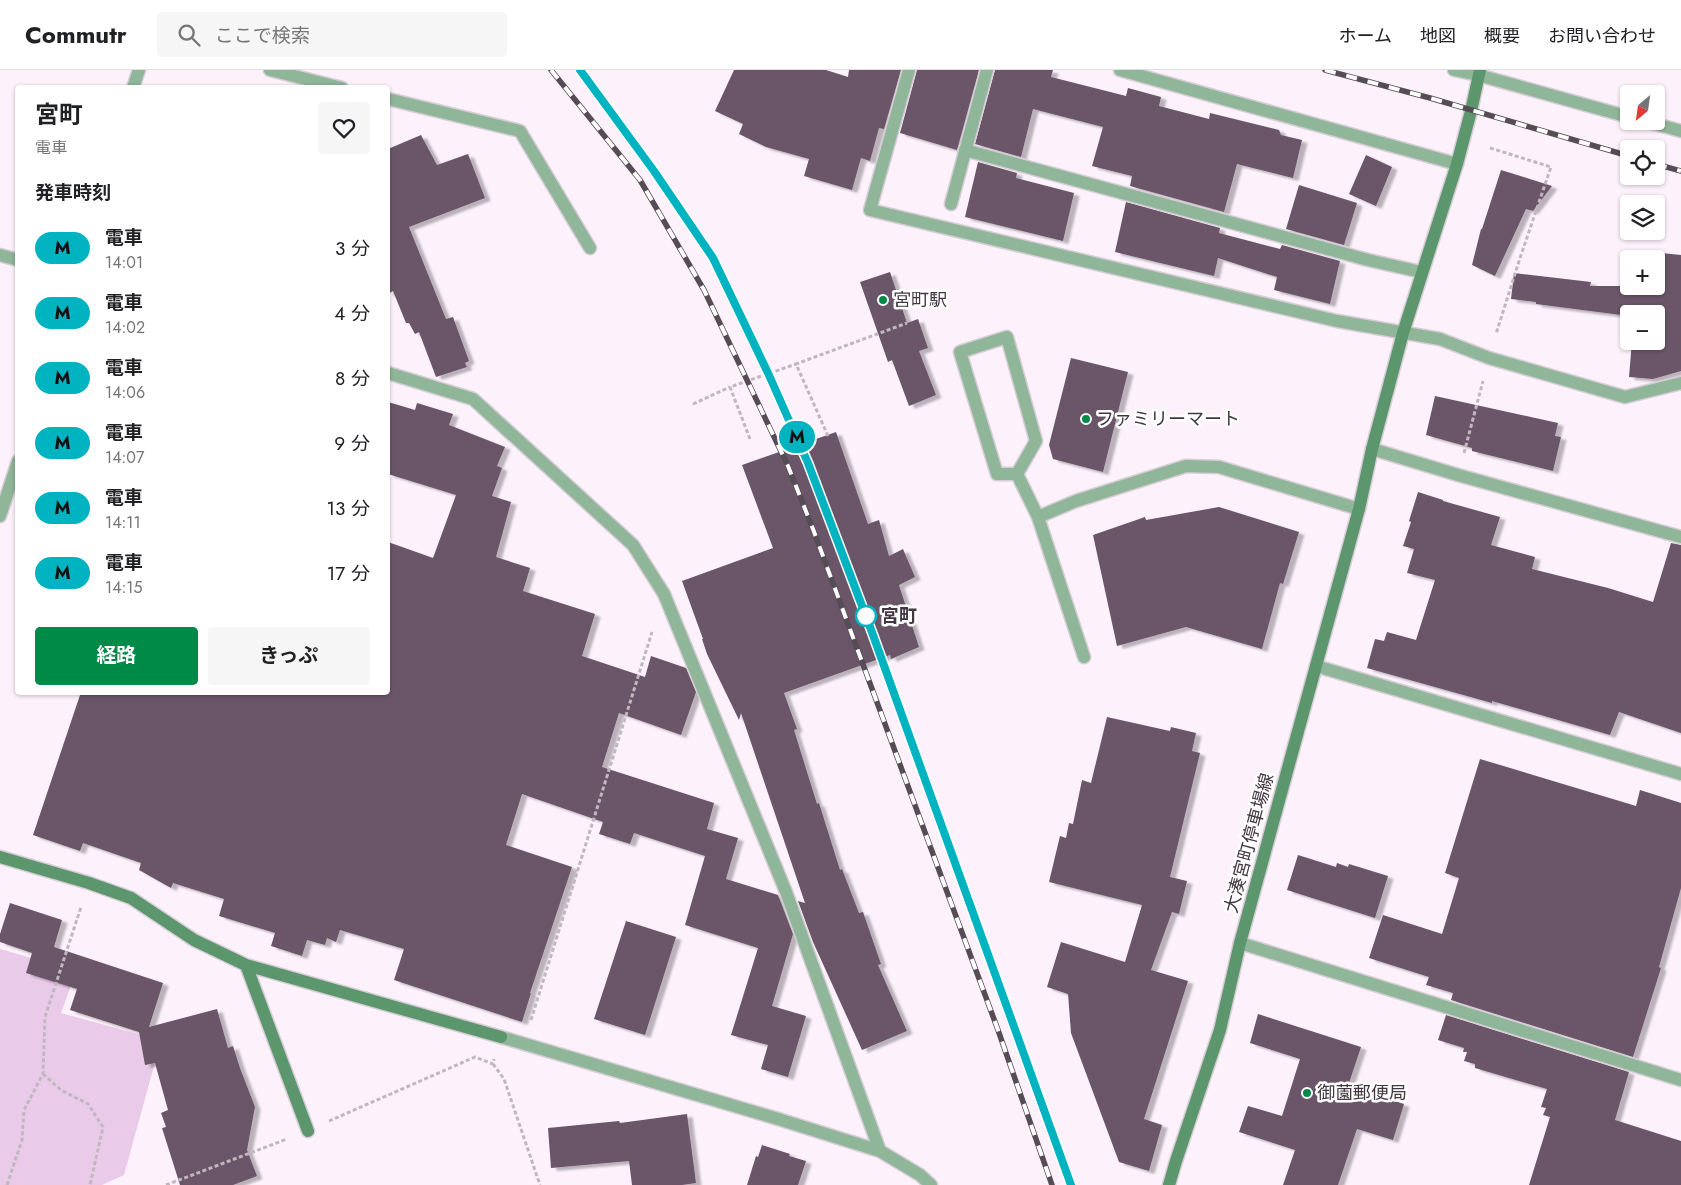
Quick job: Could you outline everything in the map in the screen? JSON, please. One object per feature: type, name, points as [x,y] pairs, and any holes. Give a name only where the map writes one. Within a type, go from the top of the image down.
[{"type":"street","points":[[134,85],[139,70]]},
{"type":"street","points":[[270,70],[330,85]]},
{"type":"street","points":[[909,70],[870,210],[1337,321],[1440,339],[1489,358],[1625,396],[1681,383]]},
{"type":"street","points":[[951,204],[986,70]]},
{"type":"street","points":[[1120,70],[1457,164]]},
{"type":"street","points":[[1454,70],[1479,73],[1620,114]]},
{"type":"street","name":"大湊宮町停車場線","points":[[1169,1185],[1220,1030],[1240,943],[1359,509],[1372,449],[1403,333],[1457,164],[1479,73]]},
{"type":"street","points":[[390,98],[520,131],[590,248]]},
{"type":"street","points":[[1665,127],[1681,131]]},
{"type":"street","points":[[965,150],[1368,260],[1421,272]]},
{"type":"street","points":[[0,255],[15,259]]},
{"type":"street","points":[[1007,337],[1036,441],[1017,474],[997,474],[960,352],[1007,337]]},
{"type":"street","points":[[390,374],[473,399],[633,544],[664,594],[786,892],[880,1151]]},
{"type":"street","points":[[1372,449],[1681,538]]},
{"type":"street","points":[[1038,517],[1076,501],[1186,466],[1219,467],[1359,509]]},
{"type":"street","points":[[0,516],[15,470]]},
{"type":"street","points":[[1017,474],[1038,517],[1084,657]]},
{"type":"street","points":[[1316,666],[1681,774]]},
{"type":"street","points":[[0,857],[89,883],[131,898],[194,940],[246,965],[501,1037],[880,1151],[920,1175],[931,1185]]},
{"type":"street","points":[[1240,943],[1681,1080]]},
{"type":"street","points":[[246,965],[308,1130]]},
{"type":"path","points":[[1458,475],[1489,358],[1551,167],[1490,148]]},
{"type":"path","points":[[693,404],[730,387],[907,322]]},
{"type":"path","points":[[796,364],[828,436]]},
{"type":"path","points":[[730,387],[750,439]]},
{"type":"path","points":[[523,1044],[664,594]]},
{"type":"path","points":[[7,1185],[22,1140],[24,1110],[43,1074],[45,1017],[89,883]]},
{"type":"path","points":[[493,1064],[501,1037]]},
{"type":"path","points":[[166,1185],[308,1130],[475,1057],[493,1064],[504,1080],[540,1185]]},
{"type":"path","points":[[43,1074],[61,1090],[88,1104],[103,1127],[90,1185]]},
{"type":"shaded area","points":[[0,949],[77,969],[61,1013],[149,1037],[157,1055],[124,1175],[102,1185],[0,1185]]},
{"type":"building","points":[[734,70],[826,70],[848,77],[849,70],[901,70],[884,129],[879,128],[870,161],[861,158],[852,190],[804,176],[809,159],[766,147],[739,134],[743,124],[715,111]]},
{"type":"building","points":[[917,70],[979,70],[957,150],[900,133]]},
{"type":"building","points":[[995,70],[1053,70],[1051,77],[1126,96],[1128,88],[1161,97],[1159,106],[1209,119],[1210,113],[1279,130],[1281,135],[1302,140],[1293,178],[1237,164],[1224,212],[1130,186],[1132,176],[1092,166],[1103,127],[1033,109],[1021,157],[975,144]]},
{"type":"building","points":[[421,135],[437,165],[468,154],[485,198],[409,227],[446,319],[453,317],[469,361],[465,363],[467,367],[436,377],[419,332],[415,334],[409,323],[406,323],[393,291],[390,293],[390,148]]},
{"type":"building","points":[[1366,155],[1392,167],[1376,206],[1349,194]]},
{"type":"building","points":[[978,162],[1017,173],[1016,178],[1074,193],[1063,241],[965,217]]},
{"type":"building","points":[[1501,170],[1552,186],[1533,211],[1526,209],[1495,276],[1472,265],[1481,229]]},
{"type":"building","points":[[1299,185],[1357,203],[1344,245],[1286,229]]},
{"type":"building","points":[[1126,202],[1220,228],[1219,233],[1280,249],[1282,245],[1340,261],[1330,304],[1274,290],[1277,277],[1218,258],[1214,276],[1115,252]]},
{"type":"building","points":[[1665,253],[1681,255],[1681,371],[1653,379],[1629,377],[1631,350],[1665,350],[1665,305],[1620,305],[1620,315],[1511,299],[1514,273],[1591,282],[1590,286],[1620,286],[1620,295],[1665,295]]},
{"type":"building","name":"宮町駅","points":[[890,272],[907,323],[918,319],[928,348],[919,351],[936,395],[909,406],[892,360],[888,362],[860,282]]},
{"type":"building","name":"ファミリーマート","points":[[1071,358],[1128,372],[1103,472],[1053,459],[1049,445]]},
{"type":"building","points":[[1435,396],[1558,423],[1555,436],[1561,437],[1553,471],[1472,451],[1472,448],[1426,435]]},
{"type":"building","points":[[390,403],[415,410],[417,403],[453,414],[449,425],[505,447],[497,466],[502,468],[492,496],[511,502],[496,557],[530,568],[523,591],[595,614],[582,656],[645,677],[651,656],[686,668],[696,692],[681,735],[619,713],[602,767],[714,803],[707,829],[738,838],[726,879],[778,895],[793,934],[772,1006],[806,1016],[788,1077],[761,1069],[768,1045],[731,1035],[758,948],[685,925],[705,856],[634,833],[630,844],[599,834],[603,822],[522,794],[506,845],[572,867],[522,1022],[394,980],[404,949],[340,930],[336,942],[327,938],[325,945],[307,940],[302,956],[271,946],[275,933],[219,916],[224,899],[173,883],[171,888],[139,870],[141,863],[83,843],[80,851],[33,835],[80,695],[390,695],[390,543],[433,558],[456,495],[390,475]]},
{"type":"building","points":[[836,432],[868,524],[879,520],[889,556],[903,549],[915,577],[899,585],[919,647],[891,659],[890,655],[784,693],[797,729],[794,730],[817,804],[819,803],[840,870],[842,869],[859,913],[863,912],[881,964],[878,965],[907,1031],[862,1050],[813,942],[798,901],[805,903],[741,713],[739,720],[707,654],[682,581],[773,548],[742,465]]},
{"type":"building","points":[[1418,492],[1500,517],[1491,545],[1535,557],[1532,569],[1608,588],[1653,602],[1671,543],[1681,545],[1681,733],[1619,712],[1610,735],[1367,668],[1375,639],[1384,641],[1387,632],[1416,640],[1435,580],[1407,573],[1414,549],[1403,546]]},
{"type":"building","points":[[1219,507],[1299,532],[1283,584],[1280,583],[1262,649],[1186,627],[1117,646],[1093,535],[1145,517],[1146,520]]},
{"type":"building","points":[[1107,717],[1170,731],[1171,727],[1196,733],[1192,751],[1200,753],[1170,877],[1187,881],[1179,914],[1172,912],[1151,970],[1188,981],[1144,1119],[1162,1125],[1149,1171],[1119,1162],[1071,1033],[1068,994],[1047,987],[1061,942],[1125,962],[1142,905],[1049,882],[1060,836],[1066,838],[1069,823],[1073,824],[1082,780],[1091,783]]},
{"type":"building","points":[[1480,759],[1636,806],[1640,790],[1681,803],[1681,888],[1659,967],[1661,968],[1633,1057],[1451,1000],[1453,993],[1426,985],[1429,977],[1369,958],[1383,915],[1442,934],[1459,878],[1445,873]]},
{"type":"building","points":[[1298,855],[1336,867],[1337,863],[1348,867],[1349,864],[1388,876],[1375,918],[1287,890]]},
{"type":"building","points":[[10,903],[62,920],[54,947],[163,983],[149,1027],[217,1009],[228,1048],[233,1046],[255,1107],[247,1150],[257,1176],[233,1185],[180,1185],[162,1128],[166,1127],[161,1113],[168,1110],[155,1063],[145,1065],[139,1032],[70,1010],[77,989],[26,973],[32,953],[0,942],[0,934]]},
{"type":"building","points":[[626,921],[676,937],[645,1035],[594,1019]]},
{"type":"building","points":[[1258,1014],[1361,1047],[1348,1086],[1404,1104],[1393,1140],[1357,1129],[1338,1185],[1283,1185],[1295,1150],[1239,1132],[1248,1106],[1282,1116],[1300,1059],[1250,1043]]},
{"type":"building","points":[[1446,1015],[1629,1072],[1615,1120],[1681,1141],[1681,1185],[1529,1185],[1550,1117],[1543,1115],[1546,1108],[1541,1107],[1547,1089],[1475,1068],[1475,1064],[1464,1061],[1467,1052],[1463,1052],[1464,1048],[1438,1040]]},
{"type":"building","points":[[687,1114],[696,1183],[682,1185],[632,1185],[629,1161],[551,1168],[548,1128],[619,1121],[620,1123]]},
{"type":"building","points":[[762,1145],[806,1161],[798,1185],[747,1185],[756,1156],[758,1157]]},
{"type":"railway","points":[[551,70],[640,180],[704,290],[788,466],[998,1030],[1052,1185]]},
{"type":"railway","points":[[580,70],[654,171],[713,258],[768,373],[808,463],[873,635],[1071,1185]]},
{"type":"railway","points":[[1325,70],[1430,98],[1620,153]]},
{"type":"railway","points":[[1665,167],[1681,171]]},
{"type":"train","name":"M","points":[[580,70],[654,171],[713,258],[768,373],[808,463],[873,635],[1071,1185]]},
{"type":"place","name":"宮町駅","points":[[883,300]]},
{"type":"place","name":"ファミリーマート","points":[[1086,419]]},
{"type":"place","name":"宮町","points":[[866,616]]},
{"type":"place","name":"御薗郵便局","points":[[1307,1093]]}]
